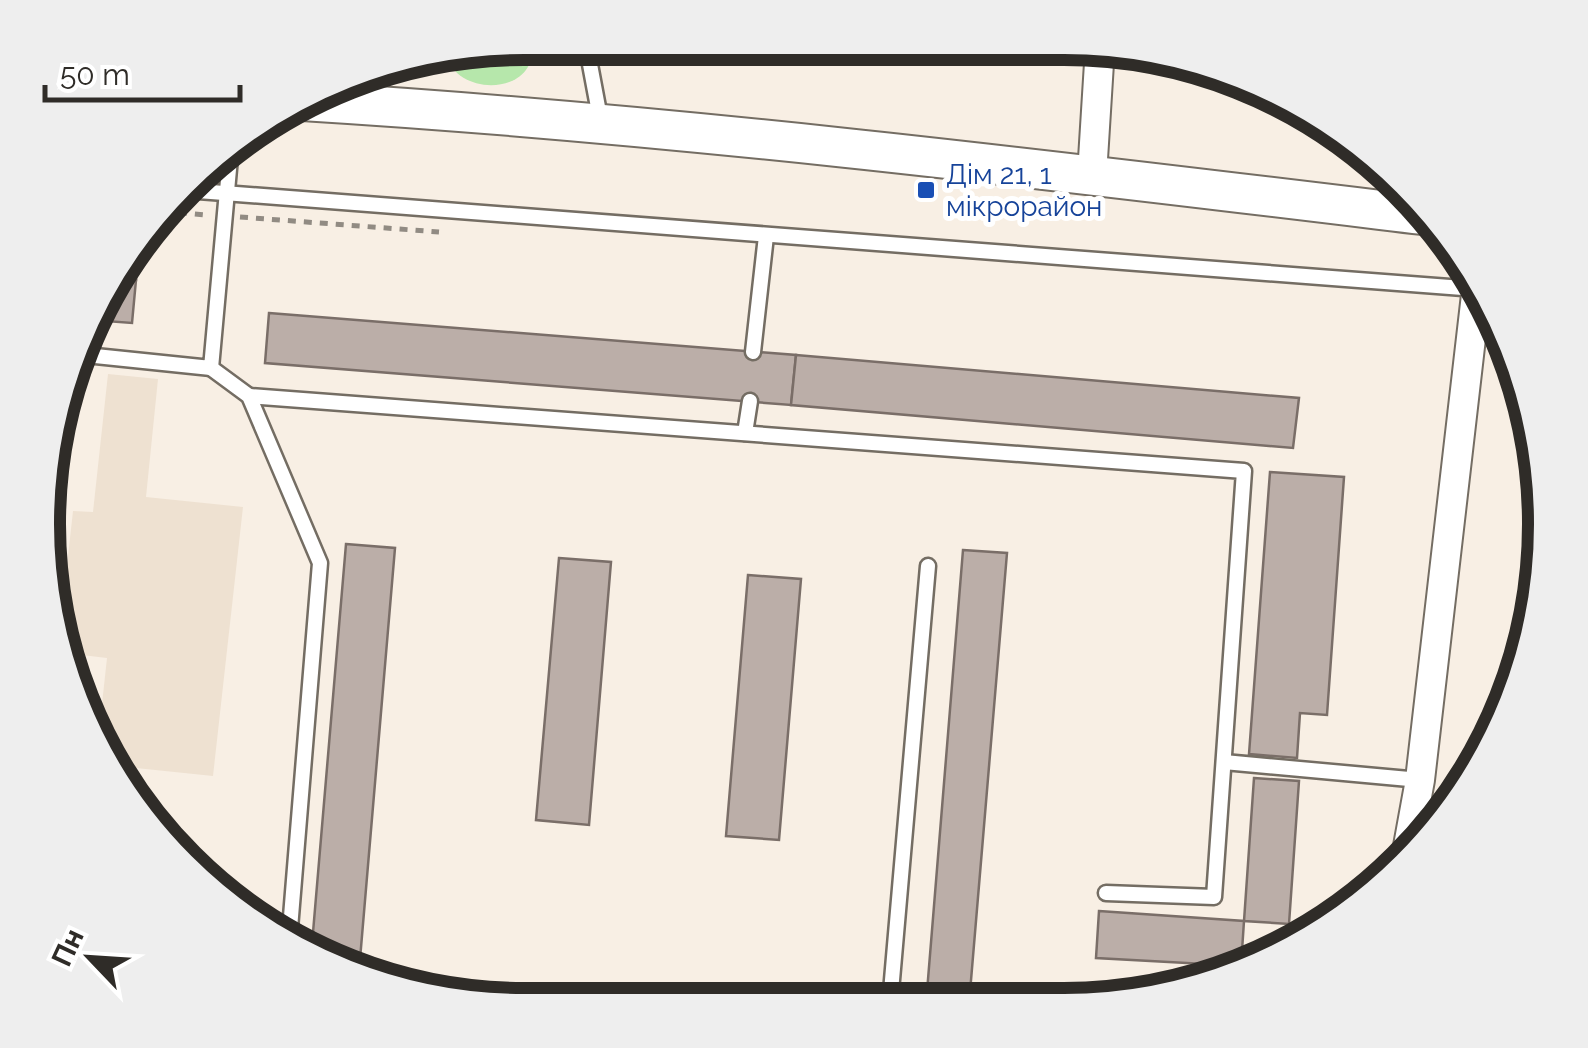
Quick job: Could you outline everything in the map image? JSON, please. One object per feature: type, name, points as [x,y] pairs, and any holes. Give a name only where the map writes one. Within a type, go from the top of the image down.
[{"type":"street","points":[[1092,175],[1099,61]]},
{"type":"street","points":[[349,94],[478,112],[1092,175],[1408,212]]},
{"type":"street","points":[[1410,833],[1420,780],[1474,307]]},
{"type":"lane","points":[[589,60],[601,124]]},
{"type":"lane","points":[[211,368],[229,166]]},
{"type":"lane","points":[[201,191],[1463,287]]},
{"type":"lane","points":[[753,352],[766,236]]},
{"type":"lane","points":[[92,356],[211,368],[249,396],[320,563],[291,926]]},
{"type":"lane","points":[[249,396],[1244,471],[1214,897],[1106,893]]},
{"type":"lane","points":[[745,433],[750,402]]},
{"type":"lane","points":[[891,988],[928,566]]},
{"type":"lane","points":[[1224,762],[1420,780]]},
{"type":"shaded area","points":[[108,374],[158,379],[146,497],[243,507],[213,776],[129,767],[101,714],[107,658],[79,655],[65,588],[73,511],[93,512]]},
{"type":"green space","points":[[531,60],[523,74],[495,85],[479,84],[452,66],[463,64]]},
{"type":"building","points":[[130,280],[136,280],[132,323],[107,321]]},
{"type":"building","points":[[269,313],[796,355],[791,405],[265,363]]},
{"type":"building","points":[[796,355],[1299,398],[1293,448],[791,405]]},
{"type":"building","points":[[1270,472],[1344,477],[1327,715],[1300,713],[1297,758],[1249,754]]},
{"type":"building","points":[[346,544],[395,548],[360,958],[313,937]]},
{"type":"building","points":[[963,550],[1007,553],[970,988],[927,988]]},
{"type":"building","points":[[559,558],[611,562],[589,825],[536,820]]},
{"type":"building","points":[[748,575],[801,579],[779,840],[726,836]]},
{"type":"building","points":[[1254,778],[1299,781],[1289,924],[1244,921]]},
{"type":"building","points":[[1099,911],[1244,921],[1242,953],[1209,964],[1096,958]]},
{"type":"place","name":"Дім 21, 1 мікрорайон","points":[[926,190]]}]
